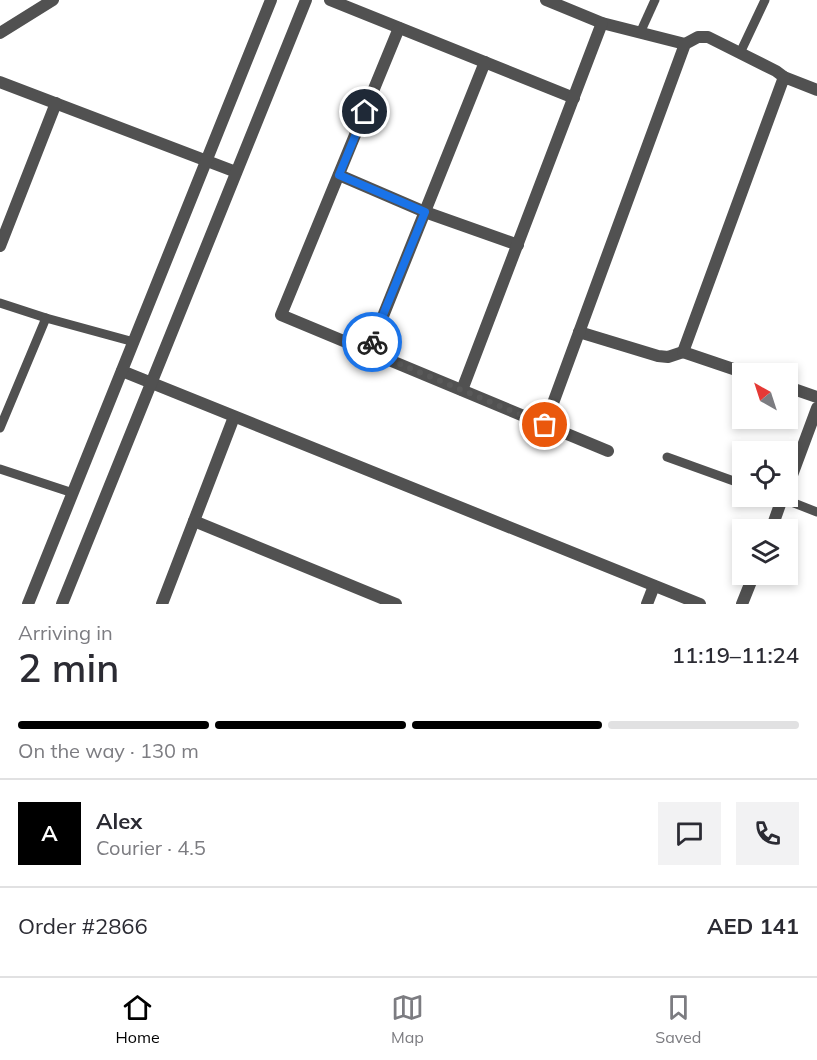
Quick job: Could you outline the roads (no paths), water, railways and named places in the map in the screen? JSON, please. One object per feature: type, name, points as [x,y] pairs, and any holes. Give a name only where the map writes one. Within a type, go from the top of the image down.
[{"type":"street","points":[[28,604],[271,0]]},
{"type":"street","points":[[62,604],[306,0]]},
{"type":"street","points":[[330,0],[574,98]]},
{"type":"street","points":[[546,0],[602,23],[685,44]]},
{"type":"street","points":[[0,33],[46,2]]},
{"type":"street","points":[[462,390],[602,23]]},
{"type":"street","points":[[399,28],[281,315],[608,451]]},
{"type":"street","points":[[545,425],[685,44],[698,37],[708,37],[784,77],[817,90]]},
{"type":"street","points":[[369,351],[485,63]]},
{"type":"street","points":[[683,352],[784,77]]},
{"type":"street","points":[[0,82],[236,172]]},
{"type":"street","points":[[0,246],[56,103]]},
{"type":"street","points":[[339,175],[425,212],[518,245]]},
{"type":"street","points":[[579,332],[658,356],[668,357],[683,352],[732,369]]},
{"type":"street","points":[[122,371],[700,604]]},
{"type":"street","points":[[798,390],[817,397]]},
{"type":"street","points":[[798,459],[817,408]]},
{"type":"street","points":[[162,604],[234,417]]},
{"type":"street","points":[[194,521],[396,604]]},
{"type":"street","points":[[647,604],[654,585]]},
{"type":"street","points":[[742,604],[750,585]]},
{"type":"lane","points":[[640,33],[655,0]]},
{"type":"lane","points":[[740,53],[765,0]]},
{"type":"lane","points":[[0,303],[134,342]]},
{"type":"lane","points":[[0,428],[46,318]]},
{"type":"lane","points":[[667,456],[732,480]]},
{"type":"lane","points":[[0,469],[73,493]]},
{"type":"lane","points":[[798,504],[817,512]]}]
